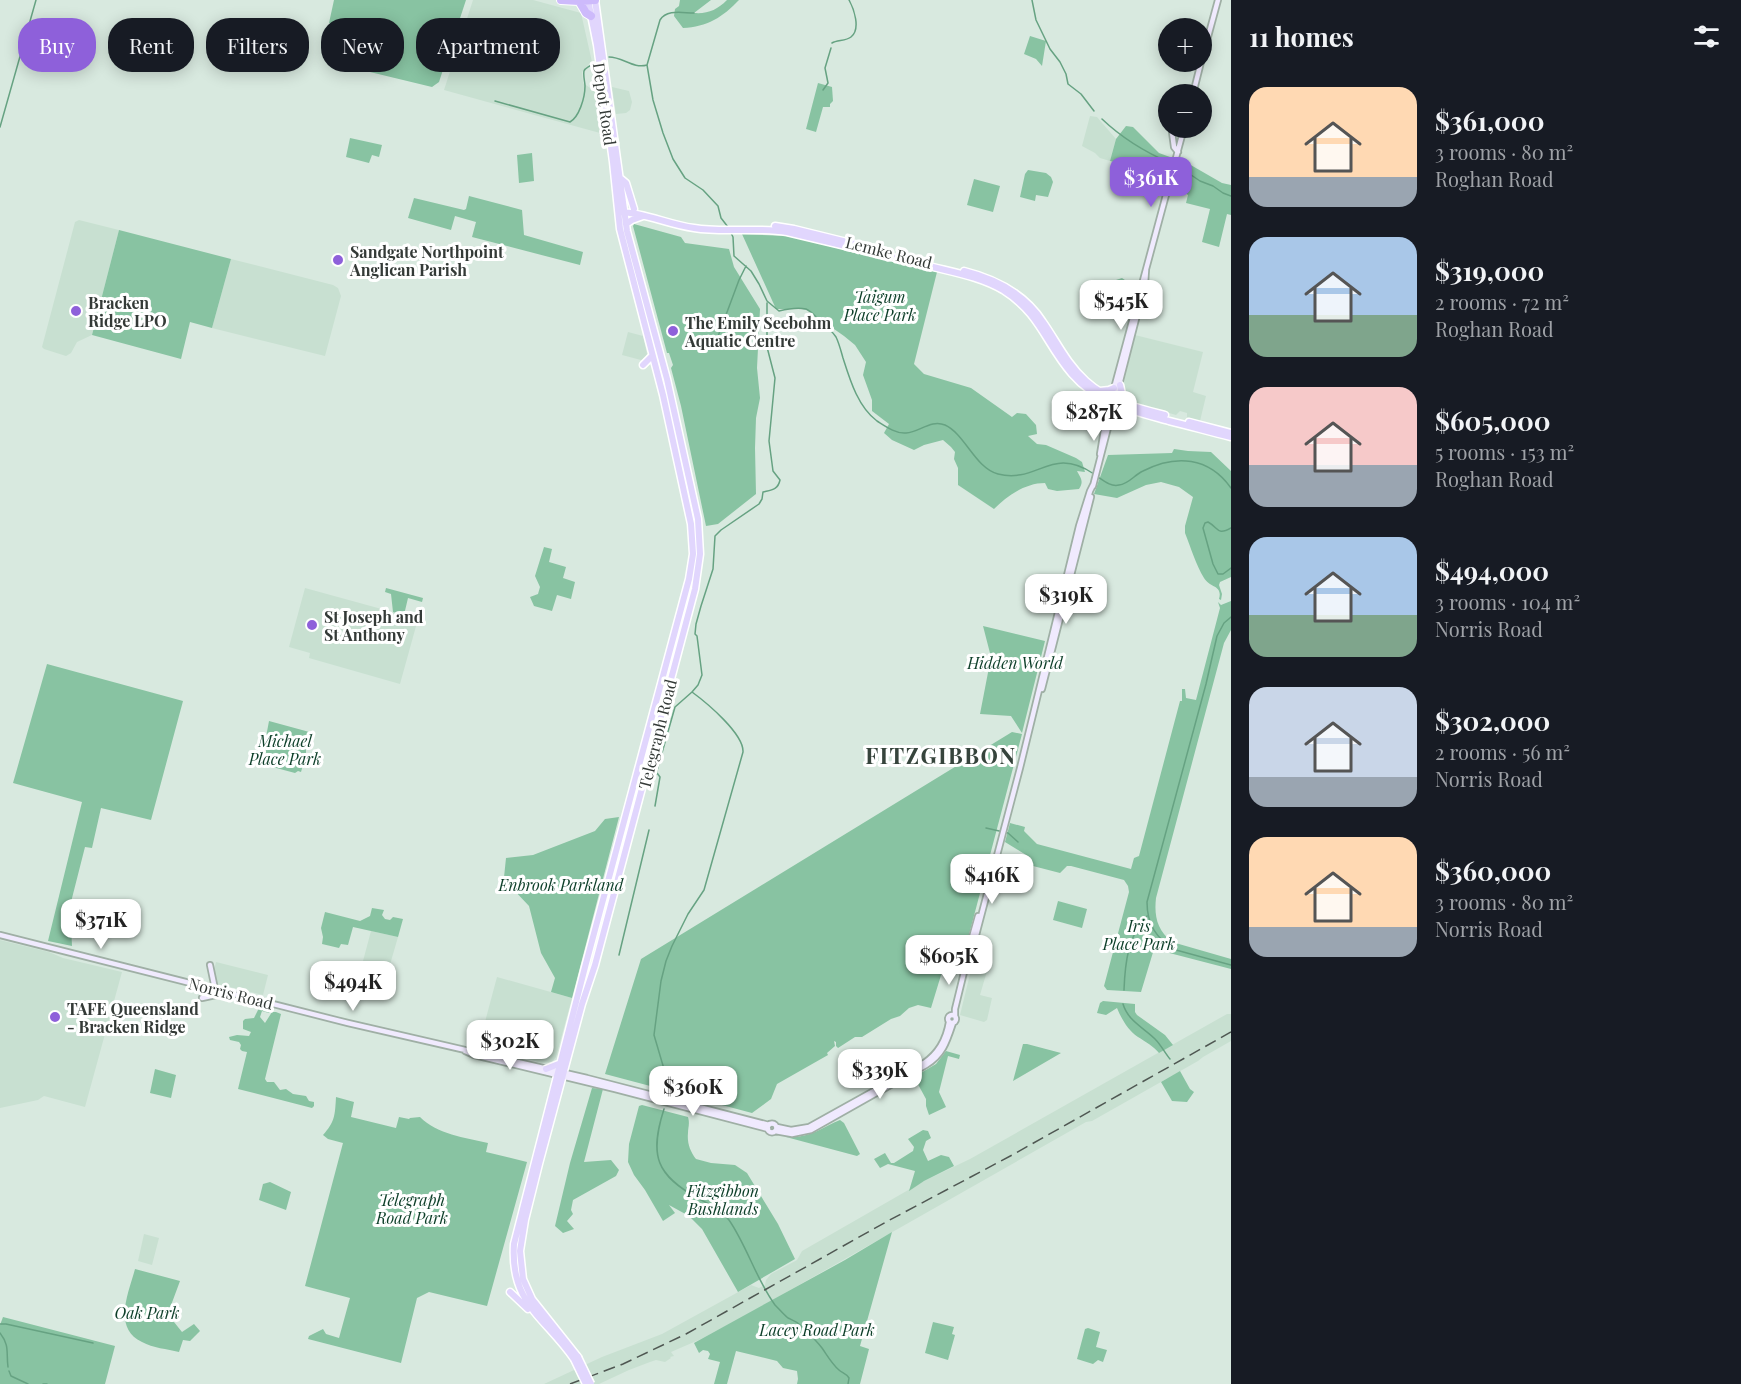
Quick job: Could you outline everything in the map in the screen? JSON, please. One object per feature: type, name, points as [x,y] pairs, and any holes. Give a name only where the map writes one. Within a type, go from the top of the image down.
[{"type":"highway","points":[[561,0],[579,2],[592,0]]},
{"type":"highway","points":[[579,2],[586,13],[591,16]]},
{"type":"main road","name":"Depot Road","points":[[592,0],[591,16],[621,210]]},
{"type":"main road","name":"Depot Road","points":[[592,0],[620,177]]},
{"type":"main road","points":[[1212,21],[1218,0]]},
{"type":"main road","points":[[1173,138],[1174,147],[1178,152]]},
{"type":"main road","points":[[1099,464],[1102,437],[1146,280],[1146,270],[1182,138]]},
{"type":"main road","points":[[620,177],[626,183],[634,209]]},
{"type":"main road","name":"Telegraph Road","points":[[561,1074],[561,1063],[689,579],[693,554],[689,514],[663,395],[628,267],[621,210],[620,177]]},
{"type":"main road","name":"Lemke Road","points":[[621,210],[634,209],[708,227]]},
{"type":"main road","name":"Telegraph Road","points":[[523,1287],[520,1262],[522,1235],[534,1183],[561,1074],[594,972],[695,589],[700,554],[698,519],[676,416],[621,210]]},
{"type":"main road","name":"Lemke Road","points":[[621,210],[686,227],[768,225],[794,229],[992,280],[1016,293],[1031,306],[1072,366],[1086,381],[1113,401]]},
{"type":"main road","points":[[626,224],[644,216]]},
{"type":"main road","name":"Lemke Road","points":[[741,227],[787,232],[933,267],[991,284],[1011,296],[1028,311],[1074,377],[1094,394],[1113,401]]},
{"type":"main road","points":[[643,364],[652,356]]},
{"type":"main road","points":[[1099,391],[1107,391],[1117,386]]},
{"type":"main road","points":[[1117,386],[1124,406]]},
{"type":"main road","points":[[1113,401],[1231,435]]},
{"type":"main road","points":[[1099,464],[1113,401]]},
{"type":"main road","points":[[1112,413],[1124,406]]},
{"type":"main road","name":"Norris Road","points":[[462,1050],[475,1051],[768,1127],[773,1123],[776,1129],[795,1130],[809,1127],[933,1057],[941,1047],[951,1022],[948,1018],[953,1015],[974,943],[1099,464]]},
{"type":"main road","points":[[596,928],[600,931],[605,928]]},
{"type":"main road","name":"Norris Road","points":[[0,935],[462,1050],[478,1056],[561,1074]]},
{"type":"main road","points":[[593,937],[598,935],[603,937]]},
{"type":"main road","points":[[210,965],[214,989]]},
{"type":"main road","points":[[202,998],[228,993]]},
{"type":"main road","points":[[546,1069],[561,1063]]},
{"type":"main road","points":[[523,1287],[532,1310],[576,1358]]},
{"type":"main road","points":[[523,1287],[576,1358],[588,1384]]},
{"type":"main road","points":[[510,1292],[527,1309],[532,1310]]},
{"type":"shaded area","points":[[473,0],[533,0],[581,13],[592,62],[582,72],[583,83],[596,92],[600,133],[444,90],[450,72],[560,72],[560,18],[467,18]]},
{"type":"shaded area","points":[[612,87],[629,91],[632,102],[630,110],[626,113],[616,114]]},
{"type":"shaded area","points":[[1090,116],[1097,117],[1116,139],[1110,161],[1100,158],[1082,146]]},
{"type":"shaded area","points":[[79,220],[119,230],[92,335],[77,342],[71,353],[66,356],[42,347],[75,222]]},
{"type":"shaded area","points":[[231,259],[338,288],[341,296],[325,356],[212,328]]},
{"type":"shaded area","points":[[628,332],[643,336],[647,354],[645,359],[622,355]]},
{"type":"shaded area","points":[[1135,335],[1203,352],[1193,392],[1206,396],[1200,421],[1187,417],[1187,413],[1180,411],[1176,415],[1135,403],[1126,395],[1124,382]]},
{"type":"shaded area","points":[[305,588],[418,619],[400,684],[309,658],[310,653],[289,647]]},
{"type":"shaded area","points":[[371,931],[398,937],[389,968],[363,961]]},
{"type":"shaded area","name":"TAFE Queensland - Bracken Ridge","points":[[0,940],[122,972],[85,1107],[44,1096],[38,1100],[0,1108]]},
{"type":"shaded area","points":[[216,962],[268,975],[263,995],[217,984],[214,970]]},
{"type":"shaded area","points":[[974,967],[987,971],[980,995],[992,998],[987,1020],[984,1022],[960,1015],[971,970]]},
{"type":"shaded area","points":[[497,977],[572,998],[556,1057],[552,1062],[541,1063],[497,1050],[478,1048]]},
{"type":"shaded area","points":[[1227,1014],[1231,1014],[1231,1041],[748,1314],[671,1352],[674,1356],[665,1362],[656,1360],[599,1384],[544,1384],[602,1357],[662,1334],[751,1285],[759,1288],[765,1285],[771,1274],[797,1260],[802,1251]]},
{"type":"shaded area","points":[[144,1234],[159,1238],[152,1265],[138,1261]]},
{"type":"green space","points":[[334,0],[466,0],[460,18],[416,18],[416,72],[442,72],[439,82],[432,87],[370,72],[404,72],[404,18],[330,18]]},
{"type":"green space","points":[[680,0],[711,0],[694,13],[704,13],[712,11],[727,0],[739,0],[714,20],[700,26],[683,28],[674,16]]},
{"type":"green space","points":[[1030,36],[1046,41],[1042,66],[1036,59],[1024,54]]},
{"type":"green space","points":[[818,83],[832,87],[833,101],[830,107],[823,107],[816,132],[806,129]]},
{"type":"green space","points":[[1126,126],[1133,127],[1159,153],[1170,157],[1166,172],[1152,169],[1148,171],[1110,161],[1116,139]]},
{"type":"green space","points":[[350,138],[382,145],[379,157],[372,155],[369,163],[346,157]]},
{"type":"green space","points":[[532,153],[534,181],[519,183],[517,155]]},
{"type":"green space","points":[[1182,160],[1222,183],[1231,185],[1231,215],[1227,214],[1219,247],[1202,242],[1210,209],[1186,203],[1188,195],[1174,188]]},
{"type":"green space","points":[[1028,170],[1046,173],[1051,177],[1053,182],[1048,197],[1036,195],[1035,201],[1020,197]]},
{"type":"green space","points":[[974,179],[1000,186],[993,212],[967,205]]},
{"type":"green space","points":[[469,196],[522,210],[524,235],[583,252],[580,265],[472,237],[476,222],[455,216],[451,230],[408,218],[414,198],[464,210]]},
{"type":"green space","points":[[634,224],[681,237],[685,243],[729,249],[734,267],[760,309],[757,368],[760,398],[756,418],[755,448],[756,494],[718,524],[706,526],[671,368],[673,365],[667,353]]},
{"type":"green space","points":[[119,230],[231,259],[212,328],[190,322],[181,359],[92,335]]},
{"type":"green space","name":"Taigum Place Park","points":[[742,234],[787,236],[937,272],[914,364],[924,374],[971,388],[1012,417],[1017,413],[1026,414],[1036,425],[1037,434],[1028,436],[1037,444],[1046,445],[1082,462],[1085,472],[1077,471],[1082,482],[1079,489],[1057,491],[1048,489],[1045,483],[1030,485],[1005,499],[994,509],[958,485],[955,452],[943,440],[914,450],[892,440],[884,433],[889,424],[872,411],[872,400],[863,375],[866,362],[855,345],[807,310],[776,309]]},
{"type":"green space","points":[[1122,278],[1135,287],[1130,308],[1125,311],[1103,305],[1100,290],[1110,282]]},
{"type":"green space","points":[[1174,449],[1211,452],[1231,471],[1231,577],[1220,582],[1221,600],[1218,589],[1201,573],[1185,533],[1193,497],[1179,487],[1161,482],[1146,485],[1117,498],[1094,494],[1108,455],[1172,453]]},
{"type":"green space","points":[[544,547],[552,549],[549,562],[566,567],[563,578],[575,582],[571,599],[557,595],[552,611],[534,606],[530,597],[538,594],[540,587],[535,576]]},
{"type":"green space","points":[[386,588],[423,598],[422,602],[408,598],[404,615],[393,612],[391,594],[385,592]]},
{"type":"green space","name":"Iris Place Park","points":[[1231,601],[1231,630],[1224,643],[1155,905],[1160,928],[1172,942],[1231,959],[1231,969],[1154,949],[1141,992],[1107,990],[1104,986],[1129,892],[1128,886],[1124,880],[1071,866],[1067,866],[1060,873],[1033,866],[1031,858],[1005,842],[1010,823],[1025,827],[1024,831],[1037,844],[1131,869],[1134,858],[1139,856],[1180,701],[1182,701],[1182,689],[1185,689],[1186,698],[1196,700],[1220,608],[1218,602],[1221,605]]},
{"type":"green space","name":"Hidden World","points":[[983,626],[1045,641],[1022,733],[1011,716],[980,714],[991,657]]},
{"type":"green space","points":[[47,664],[183,701],[151,820],[101,808],[92,848],[85,847],[70,906],[72,946],[48,941],[82,802],[13,783]]},
{"type":"green space","name":"Michael Place Park","points":[[269,721],[313,733],[310,745],[306,748],[301,772],[295,773],[265,765]]},
{"type":"green space","points":[[1012,732],[1022,734],[961,965],[957,974],[954,975],[955,963],[945,962],[931,1008],[918,1005],[909,1008],[900,1016],[862,1037],[855,1037],[838,1048],[834,1041],[835,1046],[827,1053],[828,1055],[777,1084],[771,1099],[752,1113],[605,1074],[641,959]]},
{"type":"green space","name":"Enbrook Parkland","points":[[619,817],[572,998],[551,992],[555,978],[541,953],[529,906],[512,888],[503,887],[506,858],[533,855],[595,831],[605,819]]},
{"type":"green space","points":[[1058,901],[1087,909],[1082,928],[1053,920]]},
{"type":"green space","points":[[372,908],[384,910],[382,915],[385,919],[390,920],[393,917],[403,919],[398,937],[353,927],[348,945],[341,944],[339,948],[322,944],[321,928],[325,912],[360,921],[370,916]]},
{"type":"green space","points":[[1103,1001],[1135,1004],[1137,1015],[1165,1035],[1173,1045],[1159,1053],[1131,1031],[1117,1008],[1106,1015],[1097,1013]]},
{"type":"green space","points":[[261,1008],[271,1010],[269,1013],[262,1011],[260,1017],[265,1023],[272,1012],[281,1014],[265,1079],[267,1082],[274,1082],[280,1090],[286,1089],[293,1094],[306,1096],[309,1101],[314,1102],[312,1108],[238,1089],[247,1052],[240,1049],[239,1042],[230,1040],[229,1037],[249,1036],[251,1032],[243,1029],[243,1021],[254,1018]]},
{"type":"green space","points":[[1023,1044],[1027,1044],[1061,1053],[1013,1081]]},
{"type":"green space","points":[[946,1051],[960,1055],[959,1059],[948,1056],[939,1092],[946,1107],[929,1115],[926,1099],[914,1077],[936,1064]]},
{"type":"green space","points":[[155,1069],[176,1075],[171,1098],[150,1093]]},
{"type":"green space","points":[[1180,1071],[1194,1092],[1187,1102],[1172,1101],[1161,1082]]},
{"type":"green space","points":[[592,1088],[603,1089],[584,1162],[611,1160],[619,1170],[616,1176],[573,1200],[571,1210],[573,1214],[567,1221],[574,1229],[563,1233],[555,1226],[570,1163]]},
{"type":"green space","name":"Telegraph Road Park","points":[[336,1097],[354,1102],[351,1117],[396,1128],[399,1117],[409,1119],[420,1117],[443,1132],[488,1143],[486,1152],[527,1162],[487,1306],[429,1292],[417,1298],[401,1363],[308,1339],[309,1336],[323,1329],[326,1334],[339,1338],[350,1298],[305,1286],[343,1143],[328,1139],[323,1135],[334,1118]]},
{"type":"green space","name":"Fitzgibbon Bushlands","points":[[639,1106],[688,1117],[689,1144],[696,1159],[735,1165],[747,1173],[778,1224],[795,1259],[738,1292],[702,1229],[689,1216],[669,1205],[675,1213],[663,1221],[628,1162],[629,1144]]},
{"type":"green space","points":[[840,1120],[844,1123],[860,1154],[857,1156],[786,1137],[808,1135]]},
{"type":"green space","points":[[923,1130],[928,1131],[931,1138],[926,1141],[923,1150],[928,1161],[941,1155],[949,1157],[954,1166],[909,1191],[915,1171],[888,1164],[880,1168],[874,1159],[885,1153],[891,1163],[894,1163],[913,1151],[914,1147],[908,1139]]},
{"type":"green space","points":[[270,1182],[291,1192],[286,1210],[259,1200],[263,1184]]},
{"type":"green space","name":"Lacey Road Park","points":[[892,1232],[860,1346],[869,1349],[860,1384],[797,1384],[797,1371],[783,1368],[777,1361],[736,1351],[727,1384],[714,1384],[720,1362],[708,1359],[710,1354],[708,1351],[703,1350],[699,1353],[694,1343]]},
{"type":"green space","name":"Oak Park","points":[[135,1269],[180,1281],[170,1308],[170,1317],[182,1332],[194,1324],[200,1331],[190,1341],[183,1340],[179,1352],[146,1344],[133,1336],[127,1328],[125,1309]]},
{"type":"green space","points":[[3,1317],[115,1346],[105,1384],[0,1384],[0,1325]]},
{"type":"green space","points":[[933,1322],[954,1327],[952,1334],[955,1335],[948,1360],[925,1353]]},
{"type":"green space","points":[[1085,1329],[1100,1332],[1096,1347],[1107,1350],[1103,1362],[1098,1360],[1093,1364],[1077,1359]]},
{"type":"waterway","points":[[0,127],[36,0]]},
{"type":"waterway","points":[[832,43],[851,37],[856,29],[856,19],[849,0]]},
{"type":"waterway","points":[[1032,0],[1036,20],[1050,49],[1060,62],[1068,84],[1081,94],[1094,111]]},
{"type":"waterway","points":[[694,13],[675,12],[667,14],[660,20],[647,65],[653,100],[673,159],[685,178],[703,190],[718,206],[721,218],[728,227]]},
{"type":"waterway","points":[[823,90],[828,83],[825,68],[831,48]]},
{"type":"waterway","points":[[609,57],[637,65],[647,65]]},
{"type":"waterway","points":[[495,101],[570,122],[581,107],[585,91],[584,71],[591,65]]},
{"type":"waterway","points":[[1102,119],[1134,144],[1170,163]]},
{"type":"waterway","points":[[1178,166],[1200,181],[1231,196]]},
{"type":"waterway","points":[[730,231],[733,237],[734,256],[751,271],[767,301],[779,311],[796,308],[808,310],[834,335],[856,392],[870,415],[877,421],[902,433],[935,424],[945,425],[952,429],[983,465],[998,474],[1012,476],[1066,463],[1079,466],[1094,474]]},
{"type":"waterway","points":[[703,352],[717,339],[746,266]]},
{"type":"waterway","points":[[656,774],[675,707],[698,685],[702,675],[695,634],[713,569],[715,536],[759,504],[763,492],[776,488],[780,480],[773,471],[769,441],[775,378],[767,347],[767,303]]},
{"type":"waterway","points":[[1098,477],[1110,484],[1119,485],[1155,466],[1180,461],[1191,462],[1213,470],[1231,488]]},
{"type":"waterway","points":[[1231,528],[1220,531],[1208,522],[1203,528],[1218,574],[1223,574],[1231,568]]},
{"type":"waterway","points":[[1231,617],[1224,623],[1217,636],[1147,902],[1151,924],[1158,936],[1169,946],[1231,965]]},
{"type":"waterway","points":[[667,1094],[669,1086],[654,1035],[661,981],[672,946],[688,914],[704,890],[743,752],[742,745],[731,728],[692,692]]},
{"type":"waterway","points":[[655,806],[660,777],[657,773]]},
{"type":"waterway","points":[[986,828],[1008,833],[1018,842]]},
{"type":"waterway","points":[[619,955],[649,830]]},
{"type":"waterway","points":[[1124,990],[1129,950],[1136,932],[1147,916]]},
{"type":"waterway","points":[[1123,1004],[1132,1020],[1155,1039],[1170,1059]]},
{"type":"waterway","points":[[664,1109],[659,1125],[657,1152],[665,1172],[673,1181],[716,1208],[729,1220],[775,1305],[817,1342],[834,1365],[848,1376],[848,1384]]},
{"type":"waterway","points":[[0,1324],[93,1343]]},
{"type":"waterway","points":[[0,1333],[6,1346],[8,1367]]},
{"type":"waterway","points":[[9,1371],[11,1376],[28,1384]]},
{"type":"railway","points":[[570,1384],[623,1364],[686,1334],[1231,1032]]},
{"type":"place","name":"Sandgate Northpoint Anglican Parish","points":[[338,260]]},
{"type":"place","name":"Bracken Ridge LPO","points":[[76,311]]},
{"type":"place","name":"The Emily Seebohm Aquatic Centre","points":[[673,331]]},
{"type":"place","name":"St Joseph and St Anthony","points":[[312,625]]},
{"type":"place","name":"TAFE Queensland - Bracken Ridge","points":[[55,1017]]},
{"type":"district","name":"FITZGIBBON","points":[[941,755]]}]
